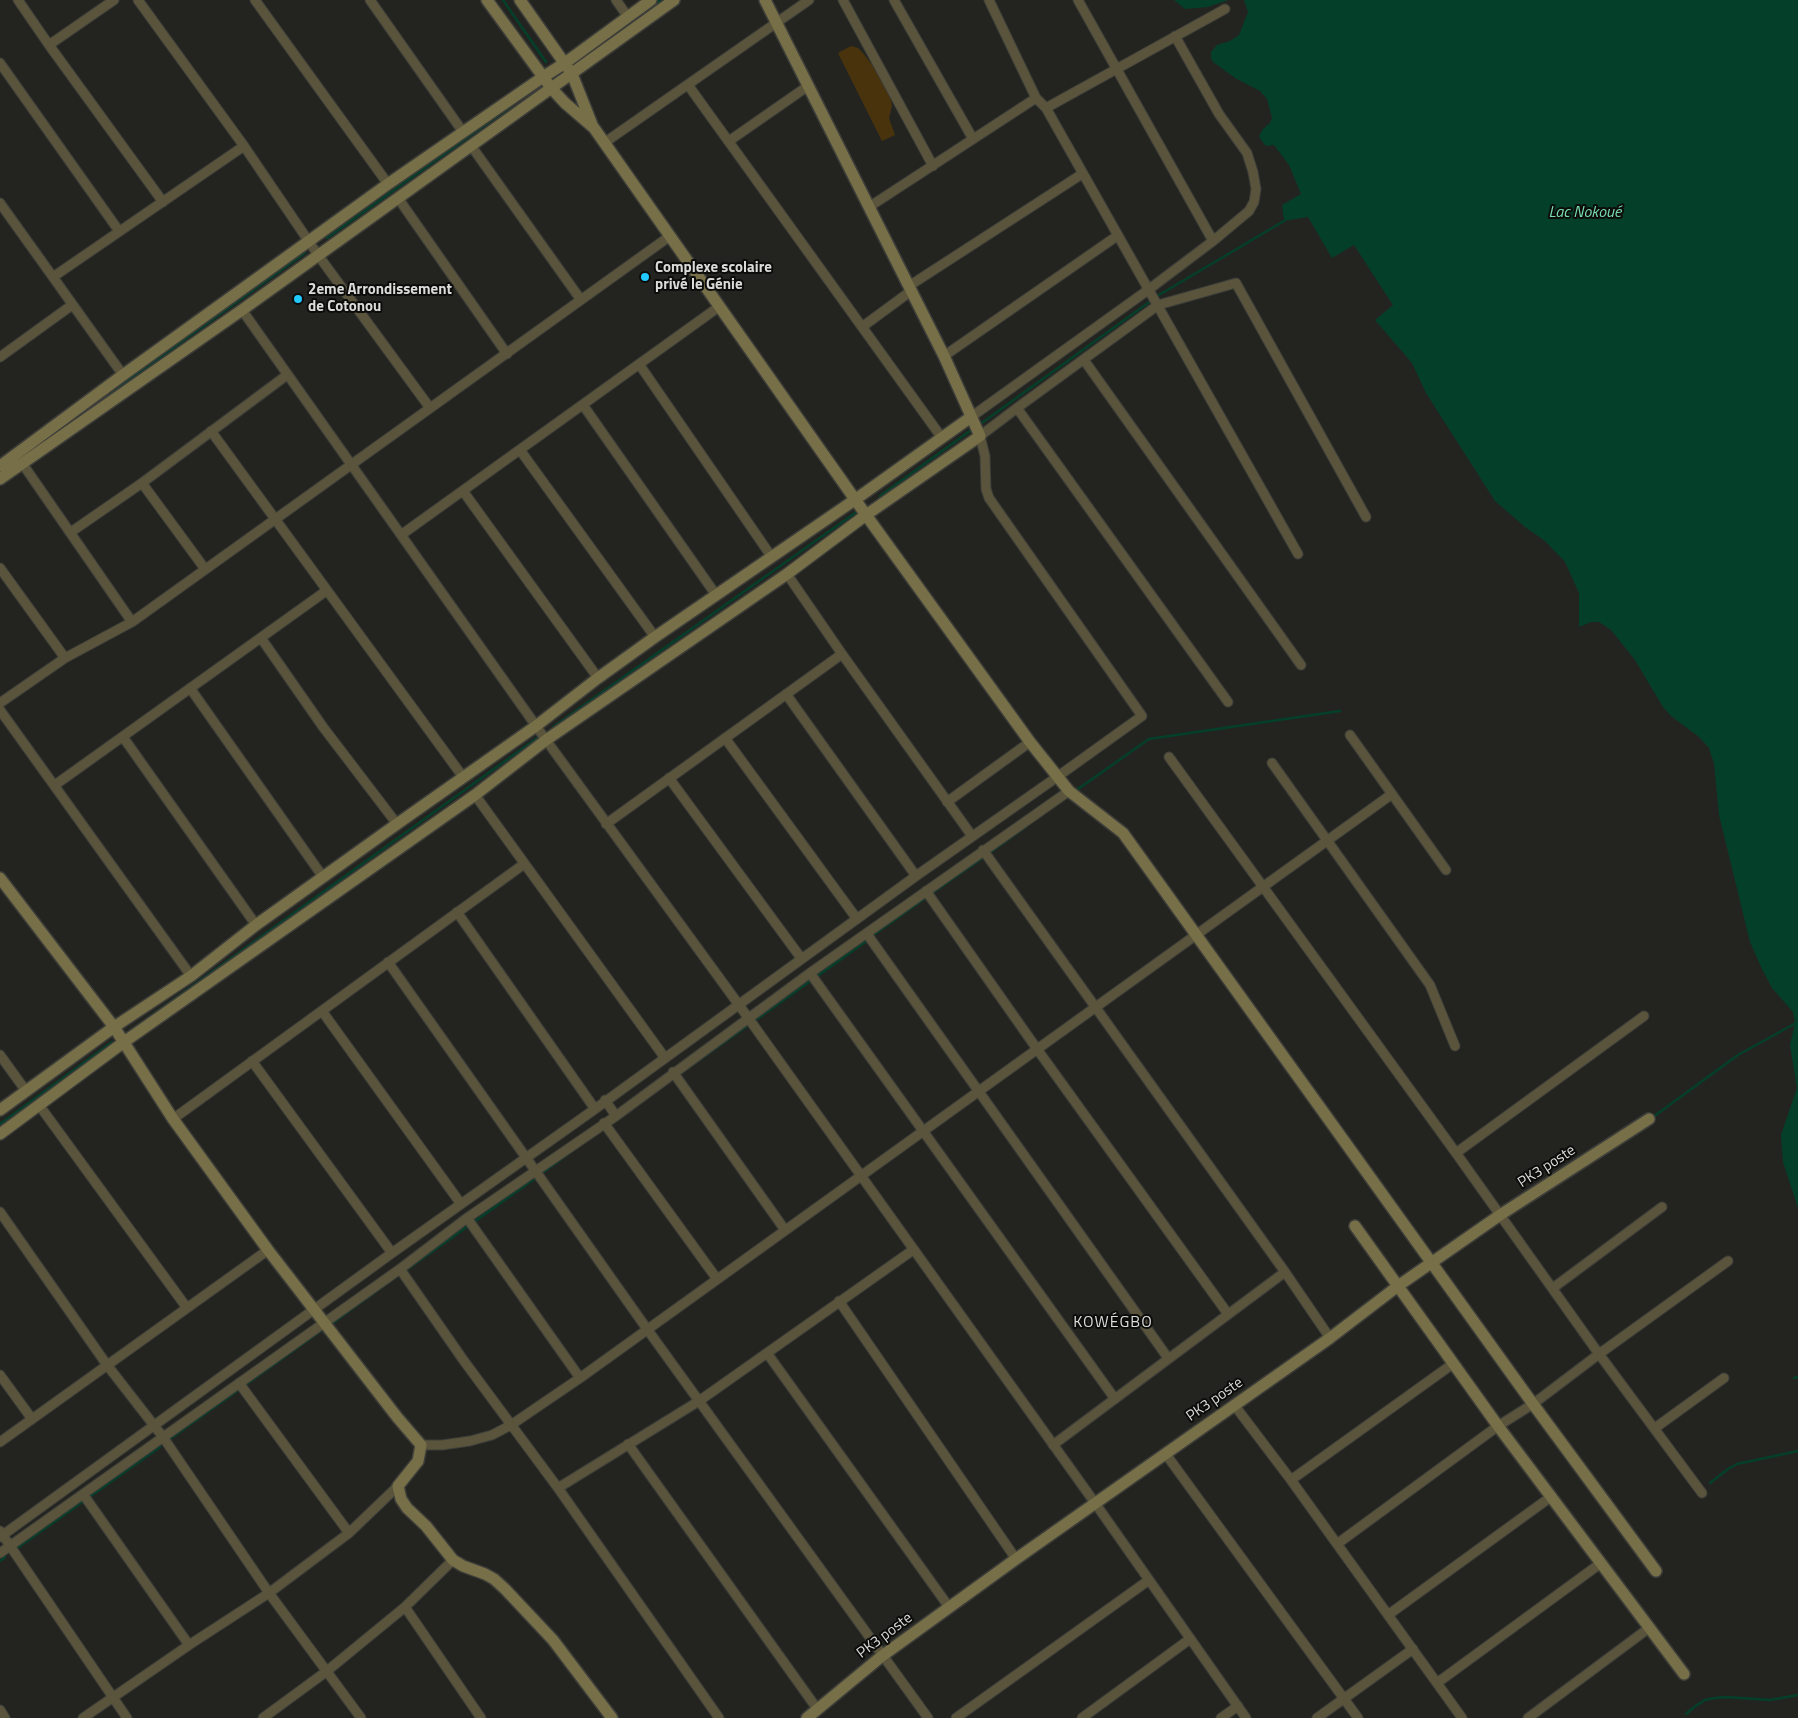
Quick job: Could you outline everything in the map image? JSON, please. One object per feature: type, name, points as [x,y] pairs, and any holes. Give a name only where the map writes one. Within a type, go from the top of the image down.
[{"type":"street","points":[[18,0],[163,202]]},
{"type":"street","points":[[49,45],[114,0]]},
{"type":"street","points":[[138,0],[244,146],[318,256],[430,408]]},
{"type":"street","points":[[255,0],[388,184]]},
{"type":"street","points":[[370,0],[463,132]]},
{"type":"street","points":[[487,0],[552,89],[594,128]]},
{"type":"street","points":[[520,0],[572,74],[594,128],[604,143],[866,515],[1030,742],[1068,791],[1123,833],[1656,1571]]},
{"type":"street","points":[[616,0],[628,17]]},
{"type":"street","points":[[0,466],[388,184],[543,77],[565,64],[651,0]]},
{"type":"street","points":[[0,479],[472,147],[674,0]]},
{"type":"street","points":[[127,1718],[11,1546],[1,1535],[595,1109],[801,958],[1142,716],[992,504],[986,489],[985,456],[980,436],[944,356],[766,0]]},
{"type":"street","points":[[604,143],[809,0]]},
{"type":"street","points":[[843,0],[933,166]]},
{"type":"street","points":[[894,0],[973,140]]},
{"type":"street","points":[[989,0],[1036,98],[1046,108],[1298,554]]},
{"type":"street","points":[[1078,0],[1213,241]]},
{"type":"street","points":[[1046,108],[1225,9]]},
{"type":"street","points":[[0,1110],[114,1027],[192,976],[256,925],[536,726],[655,637],[856,499],[1148,290],[1249,211],[1254,202],[1256,188],[1254,172],[1247,153],[1219,114],[1175,36]]},
{"type":"street","points":[[0,63],[119,232]]},
{"type":"street","points":[[688,85],[942,438]]},
{"type":"street","points":[[729,141],[808,86]]},
{"type":"street","points":[[869,208],[1036,98]]},
{"type":"street","points":[[53,277],[244,146]]},
{"type":"street","points":[[472,147],[581,300]]},
{"type":"street","points":[[862,327],[910,289],[1082,174]]},
{"type":"street","points":[[398,198],[508,354]]},
{"type":"street","points":[[0,203],[123,375]]},
{"type":"street","points":[[0,703],[65,658],[132,622],[670,236]]},
{"type":"street","points":[[944,356],[1117,236]]},
{"type":"street","points":[[0,1134],[124,1042],[475,795],[546,740],[787,574],[866,515],[980,436],[1158,305],[1236,283],[1366,517]]},
{"type":"street","points":[[0,357],[72,305]]},
{"type":"street","points":[[401,535],[720,306]]},
{"type":"street","points":[[242,310],[536,726],[739,1005],[1095,1503],[1246,1718]]},
{"type":"street","points":[[1084,360],[1302,665]]},
{"type":"street","points":[[639,364],[771,556]]},
{"type":"street","points":[[71,532],[142,483],[287,375]]},
{"type":"street","points":[[582,405],[716,596]]},
{"type":"street","points":[[1017,408],[1228,702]]},
{"type":"street","points":[[211,431],[463,777]]},
{"type":"street","points":[[520,450],[655,637]]},
{"type":"street","points":[[22,463],[132,622]]},
{"type":"street","points":[[142,483],[205,569]]},
{"type":"street","points":[[463,491],[598,678]]},
{"type":"street","points":[[0,568],[65,658]]},
{"type":"street","points":[[787,574],[972,836]]},
{"type":"street","points":[[55,785],[326,591]]},
{"type":"street","points":[[261,638],[323,727],[397,824]]},
{"type":"street","points":[[606,824],[842,654]]},
{"type":"street","points":[[190,688],[323,877]]},
{"type":"street","points":[[786,694],[916,876]]},
{"type":"street","points":[[0,710],[192,976]]},
{"type":"street","points":[[1350,736],[1446,870]]},
{"type":"street","points":[[123,737],[256,925]]},
{"type":"street","points":[[724,738],[857,919]]},
{"type":"street","points":[[947,802],[1030,742]]},
{"type":"street","points":[[1169,757],[1599,1354],[1702,1493]]},
{"type":"street","points":[[1272,763],[1430,985],[1455,1046]]},
{"type":"street","points":[[670,778],[801,958]]},
{"type":"street","points":[[0,1553],[400,1269],[467,1218],[616,1116],[673,1072],[748,1020],[810,973],[1068,791]]},
{"type":"street","points":[[421,1446],[442,1445],[492,1435],[511,1425],[580,1378],[1392,794]]},
{"type":"street","points":[[475,795],[665,1058]]},
{"type":"street","points":[[983,850],[1094,1008],[1285,1272],[1330,1338]]},
{"type":"street","points":[[174,1119],[524,864]]},
{"type":"street","points":[[0,878],[114,1027],[174,1119],[268,1250],[421,1446]]},
{"type":"street","points":[[926,891],[1036,1050],[1228,1314]]},
{"type":"street","points":[[457,912],[595,1109]]},
{"type":"street","points":[[867,934],[1168,1358]]},
{"type":"street","points":[[388,962],[647,1329],[928,1718]]},
{"type":"street","points":[[810,973],[1115,1398]]},
{"type":"street","points":[[322,1011],[461,1204]]},
{"type":"street","points":[[1456,1153],[1644,1016]]},
{"type":"street","points":[[0,1055],[26,1091]]},
{"type":"street","points":[[252,1061],[392,1253]]},
{"type":"street","points":[[673,1072],[785,1230]]},
{"type":"street","points":[[605,1100],[616,1116]]},
{"type":"street","points":[[39,1105],[187,1308]]},
{"type":"street","name":"PK3 poste","points":[[807,1718],[882,1656],[949,1607],[1165,1453],[1235,1406],[1330,1338],[1398,1286],[1500,1215],[1649,1119]]},
{"type":"street","points":[[604,1123],[717,1279]]},
{"type":"street","points":[[1553,1288],[1662,1207]]},
{"type":"street","points":[[0,1212],[107,1365],[154,1425],[269,1593],[360,1718]]},
{"type":"street","points":[[467,1218],[580,1378]]},
{"type":"street","points":[[1355,1226],[1498,1426],[1684,1674]]},
{"type":"street","points":[[0,1442],[268,1250]]},
{"type":"street","points":[[558,1488],[699,1401],[913,1250]]},
{"type":"street","points":[[1337,1544],[1498,1426],[1534,1404],[1599,1354],[1728,1261]]},
{"type":"street","points":[[400,1269],[558,1488],[719,1718]]},
{"type":"street","points":[[1053,1445],[1285,1272]]},
{"type":"street","points":[[839,1301],[1016,1559]]},
{"type":"street","points":[[766,1353],[949,1607]]},
{"type":"street","points":[[1291,1480],[1454,1363]]},
{"type":"street","points":[[0,1375],[32,1419]]},
{"type":"street","points":[[1655,1428],[1724,1378]]},
{"type":"street","points":[[239,1383],[349,1533]]},
{"type":"street","points":[[1235,1406],[1291,1480],[1462,1718]]},
{"type":"street","points":[[628,1444],[818,1710]]},
{"type":"street","points":[[83,1718],[269,1593],[349,1533],[398,1486],[418,1461],[421,1446]]},
{"type":"street","points":[[1165,1453],[1358,1718]]},
{"type":"street","points":[[398,1486],[401,1500],[426,1526],[453,1560],[494,1579],[506,1589],[554,1640],[612,1718]]},
{"type":"street","points":[[83,1494],[189,1645]]},
{"type":"street","points":[[1388,1615],[1552,1496]]},
{"type":"street","points":[[263,1718],[327,1671],[405,1607],[453,1560]]},
{"type":"street","points":[[1436,1682],[1601,1563]]},
{"type":"street","points":[[956,1718],[1149,1580]]},
{"type":"street","points":[[405,1607],[481,1718]]},
{"type":"street","points":[[1528,1718],[1650,1628]]},
{"type":"street","points":[[1082,1718],[1190,1639]]},
{"type":"street","points":[[1317,1718],[1413,1649]]},
{"type":"street","points":[[1222,1718],[1238,1706]]},
{"type":"street","points":[[0,1710],[5,1718]]},
{"type":"shaded area","points":[[851,46],[858,48],[872,65],[891,100],[892,106],[889,118],[895,135],[882,141],[838,53]]},
{"type":"water","points":[[1174,0],[1228,0],[1208,7],[1185,9]]},
{"type":"water","name":"Lac Nokoué","points":[[1244,0],[1798,0],[1798,1208],[1783,1162],[1781,1135],[1797,1088],[1790,1045],[1795,1023],[1793,1012],[1772,988],[1750,942],[1719,815],[1714,764],[1709,748],[1699,737],[1671,716],[1663,707],[1635,660],[1611,630],[1599,622],[1591,622],[1579,627],[1579,593],[1565,562],[1545,541],[1525,527],[1495,501],[1426,393],[1412,363],[1375,320],[1393,305],[1354,245],[1332,258],[1308,217],[1284,221],[1282,205],[1301,194],[1289,165],[1274,145],[1266,146],[1259,136],[1272,118],[1267,99],[1260,91],[1235,78],[1213,62],[1211,58],[1211,52],[1217,45],[1230,41],[1239,35],[1248,12]]},
{"type":"waterway","points":[[503,0],[546,62]]},
{"type":"waterway","points":[[646,11],[661,0]]},
{"type":"waterway","points":[[327,238],[513,105]]},
{"type":"waterway","points":[[1159,295],[1284,221]]},
{"type":"waterway","points":[[38,445],[305,253]]},
{"type":"waterway","points":[[979,425],[1152,300]]},
{"type":"waterway","points":[[880,496],[974,428]]},
{"type":"waterway","points":[[553,727],[855,513]]},
{"type":"waterway","points":[[1078,789],[1149,739],[1340,711]]},
{"type":"waterway","points":[[130,1031],[537,738]]},
{"type":"waterway","points":[[988,854],[1027,826]]},
{"type":"waterway","points":[[931,894],[984,857]]},
{"type":"waterway","points":[[872,936],[927,897]]},
{"type":"waterway","points":[[677,1076],[868,940]]},
{"type":"waterway","points":[[1653,1117],[1738,1055],[1796,1023]]},
{"type":"waterway","points":[[0,1124],[112,1042]]},
{"type":"waterway","points":[[541,1174],[579,1146]]},
{"type":"waterway","points":[[405,1271],[537,1177]]},
{"type":"waterway","points":[[330,1325],[400,1274]]},
{"type":"waterway","points":[[244,1386],[325,1328]]},
{"type":"waterway","points":[[1794,1378],[1798,1377]]},
{"type":"waterway","points":[[170,1439],[240,1389]]},
{"type":"waterway","points":[[16,1549],[160,1447]]},
{"type":"waterway","points":[[1710,1483],[1737,1464],[1798,1451]]},
{"type":"waterway","points":[[0,1561],[5,1557]]},
{"type":"waterway","points":[[1686,1714],[1705,1700],[1715,1698],[1770,1700],[1798,1695]]},
{"type":"place","name":"Complexe scolaire privé le Génie","points":[[645,277]]},
{"type":"place","name":"2eme Arrondissement de Cotonou","points":[[298,299]]},
{"type":"district","name":"KOWÉGBO","points":[[1113,1323]]}]
